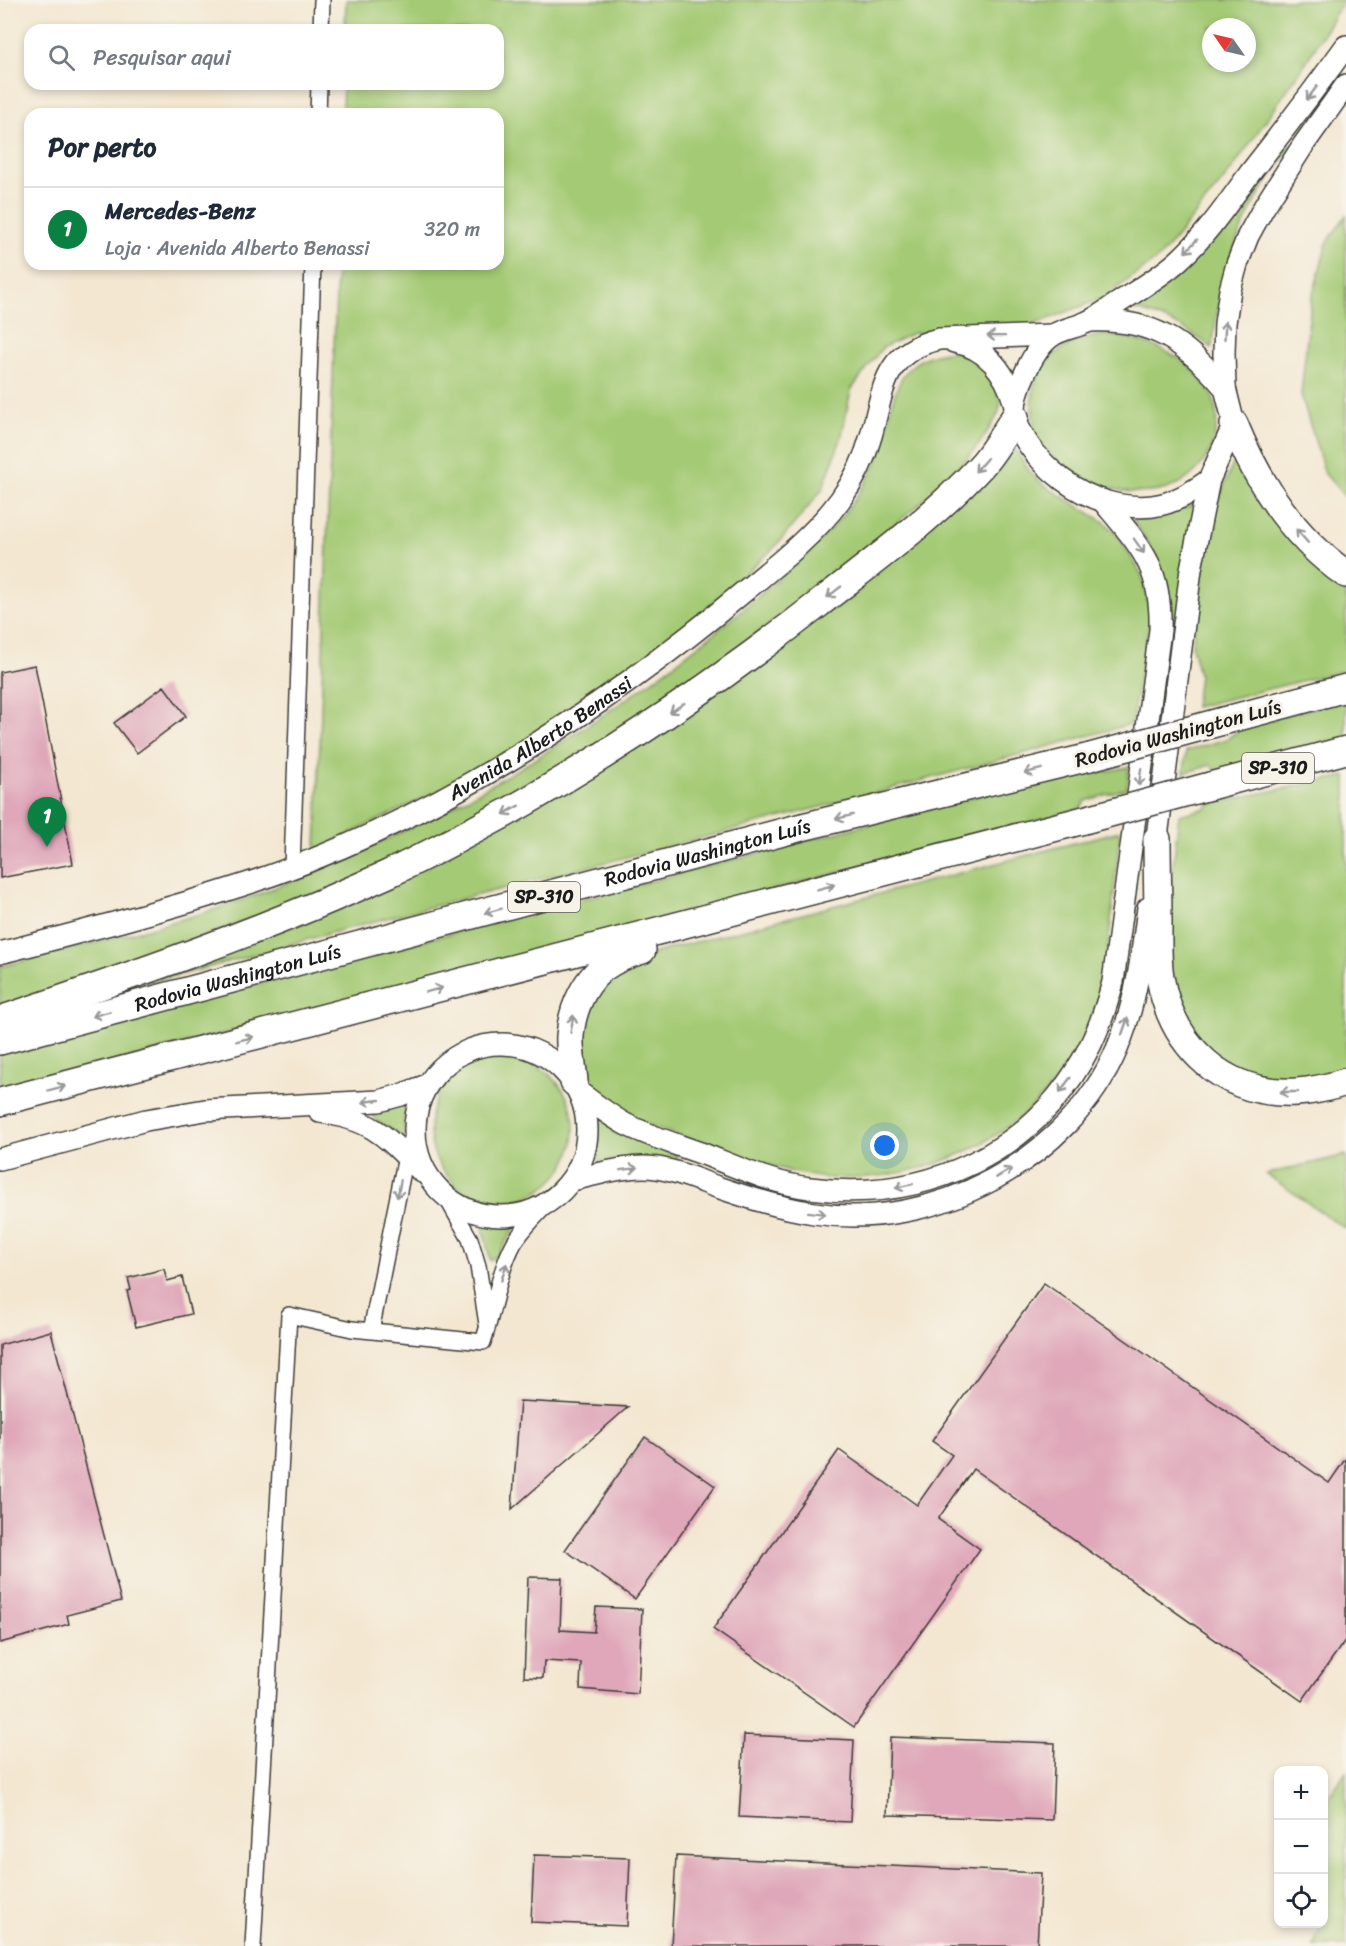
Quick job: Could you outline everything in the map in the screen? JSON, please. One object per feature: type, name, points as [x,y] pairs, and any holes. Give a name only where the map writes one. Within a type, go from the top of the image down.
[{"type":"highway","points":[[0,1020],[234,937],[320,903],[445,846],[558,784],[697,695],[890,548],[936,509],[983,464],[1015,411]]},
{"type":"highway","points":[[1234,424],[1266,490],[1307,542],[1346,573]]},
{"type":"highway","name":"Rodovia Washington Luís","points":[[0,1041],[802,827],[1090,757],[1346,688]]},
{"type":"highway","name":"SP-310","points":[[0,1102],[1346,750]]},
{"type":"highway","points":[[1157,840],[1160,975],[1164,998],[1182,1038],[1194,1053],[1210,1066],[1231,1080],[1251,1087],[1275,1092],[1297,1092],[1319,1090],[1346,1082]]},
{"type":"highway","points":[[577,1088],[570,1037],[574,1011],[583,992],[596,975],[611,962],[636,951],[793,896]]},
{"type":"main road","points":[[1015,411],[1022,382],[1040,348],[1053,335],[1089,321],[1152,281],[1178,261],[1202,235],[1346,46]]},
{"type":"main road","points":[[572,1180],[633,1167],[656,1168],[785,1208],[850,1216],[883,1215],[916,1210],[947,1200],[994,1179],[1034,1153],[1058,1132],[1092,1092],[1116,1051],[1126,1026],[1139,974],[1191,568],[1209,480],[1234,424],[1225,388],[1225,323],[1230,290],[1248,236],[1282,178],[1346,85]]},
{"type":"main road","points":[[1089,321],[1114,320],[1157,332],[1184,346],[1225,388]]},
{"type":"main road","name":"Avenida Alberto Benassi","points":[[0,953],[244,885],[292,867],[377,832],[548,737],[648,668],[747,590],[805,539],[841,498],[864,455],[886,378],[894,364],[906,352],[922,343],[939,339],[1053,335]]},
{"type":"main road","points":[[939,339],[965,344],[989,358],[1003,374],[1023,436],[1036,456],[1054,473],[1077,488],[1102,500],[1146,508],[1188,495],[1209,480]]},
{"type":"main road","points":[[428,1178],[418,1156],[414,1133],[417,1108],[427,1085],[443,1066],[463,1052],[487,1044],[512,1043],[536,1050],[557,1063],[577,1088],[626,1124],[768,1178],[807,1188],[847,1192],[885,1190],[943,1176],[992,1153],[1014,1139],[1036,1120],[1072,1076],[1090,1047],[1104,1014],[1113,982],[1160,630],[1161,610],[1153,569],[1128,532],[1102,500]]},
{"type":"main road","points":[[0,1159],[146,1120],[205,1110],[379,1101],[427,1085]]},
{"type":"main road","points":[[275,1106],[348,1118],[368,1125],[386,1136],[446,1197],[470,1211],[498,1217],[526,1213],[551,1200],[572,1180],[582,1160],[588,1138],[587,1115],[577,1088]]},
{"type":"street","points":[[321,24],[322,0]]},
{"type":"street","points":[[318,108],[320,90]]},
{"type":"street","points":[[292,867],[313,270]]},
{"type":"street","points":[[371,1331],[406,1156],[414,1133]]},
{"type":"street","points":[[446,1197],[470,1239],[478,1266],[488,1328]]},
{"type":"street","points":[[253,1946],[289,1316],[352,1329],[483,1342],[514,1244],[551,1200]]},
{"type":"green space","points":[[346,0],[1344,0],[1303,67],[1230,172],[1160,257],[1103,298],[1030,326],[913,333],[882,348],[851,390],[841,439],[822,490],[776,546],[670,641],[502,761],[316,850],[337,270],[504,270],[504,108],[342,108],[343,90],[504,90],[504,24],[345,24]]},
{"type":"green space","points":[[1286,141],[1292,146],[1259,194],[1228,265],[1212,348],[1173,323],[1128,308]]},
{"type":"green space","points":[[1346,215],[1346,498],[1325,474],[1301,395],[1311,301],[1327,243]]},
{"type":"green space","points":[[1105,335],[1126,338],[1168,352],[1201,378],[1212,395],[1217,416],[1211,447],[1204,461],[1194,473],[1174,486],[1157,491],[1139,492],[1100,485],[1065,467],[1038,439],[1032,399],[1035,383],[1041,370],[1061,350],[1074,343]]},
{"type":"green space","points":[[960,351],[985,367],[992,375],[1000,393],[1001,403],[997,416],[971,454],[939,487],[878,539],[799,602],[691,681],[690,688],[579,760],[378,871],[0,1014],[0,967],[137,932],[219,908],[322,868],[400,833],[462,801],[523,766],[641,689],[751,602],[804,556],[844,515],[868,480],[874,467],[896,390],[904,374],[917,362],[935,354]]},
{"type":"green space","points":[[1010,441],[1031,474],[1045,486],[1106,523],[1120,538],[1142,575],[1151,615],[1131,724],[857,798],[367,923],[140,984],[604,766]]},
{"type":"green space","points":[[1238,453],[1346,585],[1346,670],[1195,707],[1199,675],[1192,646],[1209,529],[1216,504]]},
{"type":"green space","points":[[1197,503],[1163,716],[1154,718],[1149,544],[1132,519],[1165,515]]},
{"type":"green space","points":[[1346,699],[1346,738],[1216,772],[1211,765],[1184,773],[1186,751],[1227,739],[1244,726]]},
{"type":"green space","points":[[1129,767],[1127,788],[1086,801],[1080,809],[0,1092],[0,1051],[1076,770],[1098,773]]},
{"type":"green space","points":[[1346,776],[1346,1073],[1281,1085],[1221,1064],[1181,1019],[1164,943],[1179,815],[1206,808],[1208,804]]},
{"type":"green space","points":[[1120,831],[1104,976],[1100,994],[1084,1037],[1061,1074],[1032,1107],[999,1133],[961,1154],[920,1168],[876,1176],[831,1178],[797,1173],[646,1124],[611,1107],[594,1090],[583,1056],[582,1020],[590,1001],[611,971],[619,965],[665,950]]},
{"type":"green space","points":[[502,1057],[529,1063],[542,1069],[553,1078],[562,1089],[568,1102],[574,1129],[568,1156],[562,1169],[553,1180],[542,1189],[529,1195],[502,1201],[475,1195],[462,1189],[451,1180],[442,1169],[436,1156],[430,1129],[436,1102],[442,1089],[451,1078],[462,1069],[475,1063]]},
{"type":"green space","points":[[408,1103],[404,1121],[404,1138],[375,1120],[372,1109]]},
{"type":"green space","points":[[599,1116],[677,1155],[677,1161],[637,1158],[598,1163]]},
{"type":"green space","points":[[1346,1155],[1346,1229],[1266,1174]]},
{"type":"green space","points":[[482,1223],[517,1225],[497,1256],[490,1260]]},
{"type":"green space","points":[[1346,1772],[1346,1946],[1313,1946],[1320,1928],[1328,1928],[1328,1798]]},
{"type":"building","points":[[35,665],[73,864],[0,878],[0,672]]},
{"type":"building","points":[[164,686],[186,716],[137,753],[114,723]]},
{"type":"building","points":[[164,1269],[167,1281],[182,1277],[191,1314],[136,1327],[127,1291],[131,1290],[128,1278]]},
{"type":"building","points":[[1044,1283],[1329,1483],[1346,1458],[1346,1639],[1302,1701],[973,1469],[938,1519],[980,1549],[854,1727],[713,1629],[839,1450],[917,1505],[952,1455],[932,1441]]},
{"type":"building","points":[[51,1331],[121,1601],[67,1615],[69,1624],[0,1643],[0,1345]]},
{"type":"building","points":[[520,1401],[628,1407],[512,1509]]},
{"type":"building","points":[[645,1437],[715,1486],[635,1599],[565,1550]]},
{"type":"building","points":[[528,1577],[562,1578],[560,1630],[594,1632],[596,1607],[642,1609],[638,1694],[580,1689],[581,1663],[544,1661],[543,1678],[524,1677]]},
{"type":"building","points":[[744,1735],[854,1740],[850,1822],[739,1817]]},
{"type":"building","points":[[890,1737],[1055,1743],[1052,1820],[887,1815]]},
{"type":"building","points":[[534,1855],[630,1858],[627,1926],[531,1922]]},
{"type":"building","points":[[676,1856],[1041,1873],[1037,1946],[671,1946]]},
{"type":"place","name":"Mercedes-Benz","points":[[47,847]]}]
